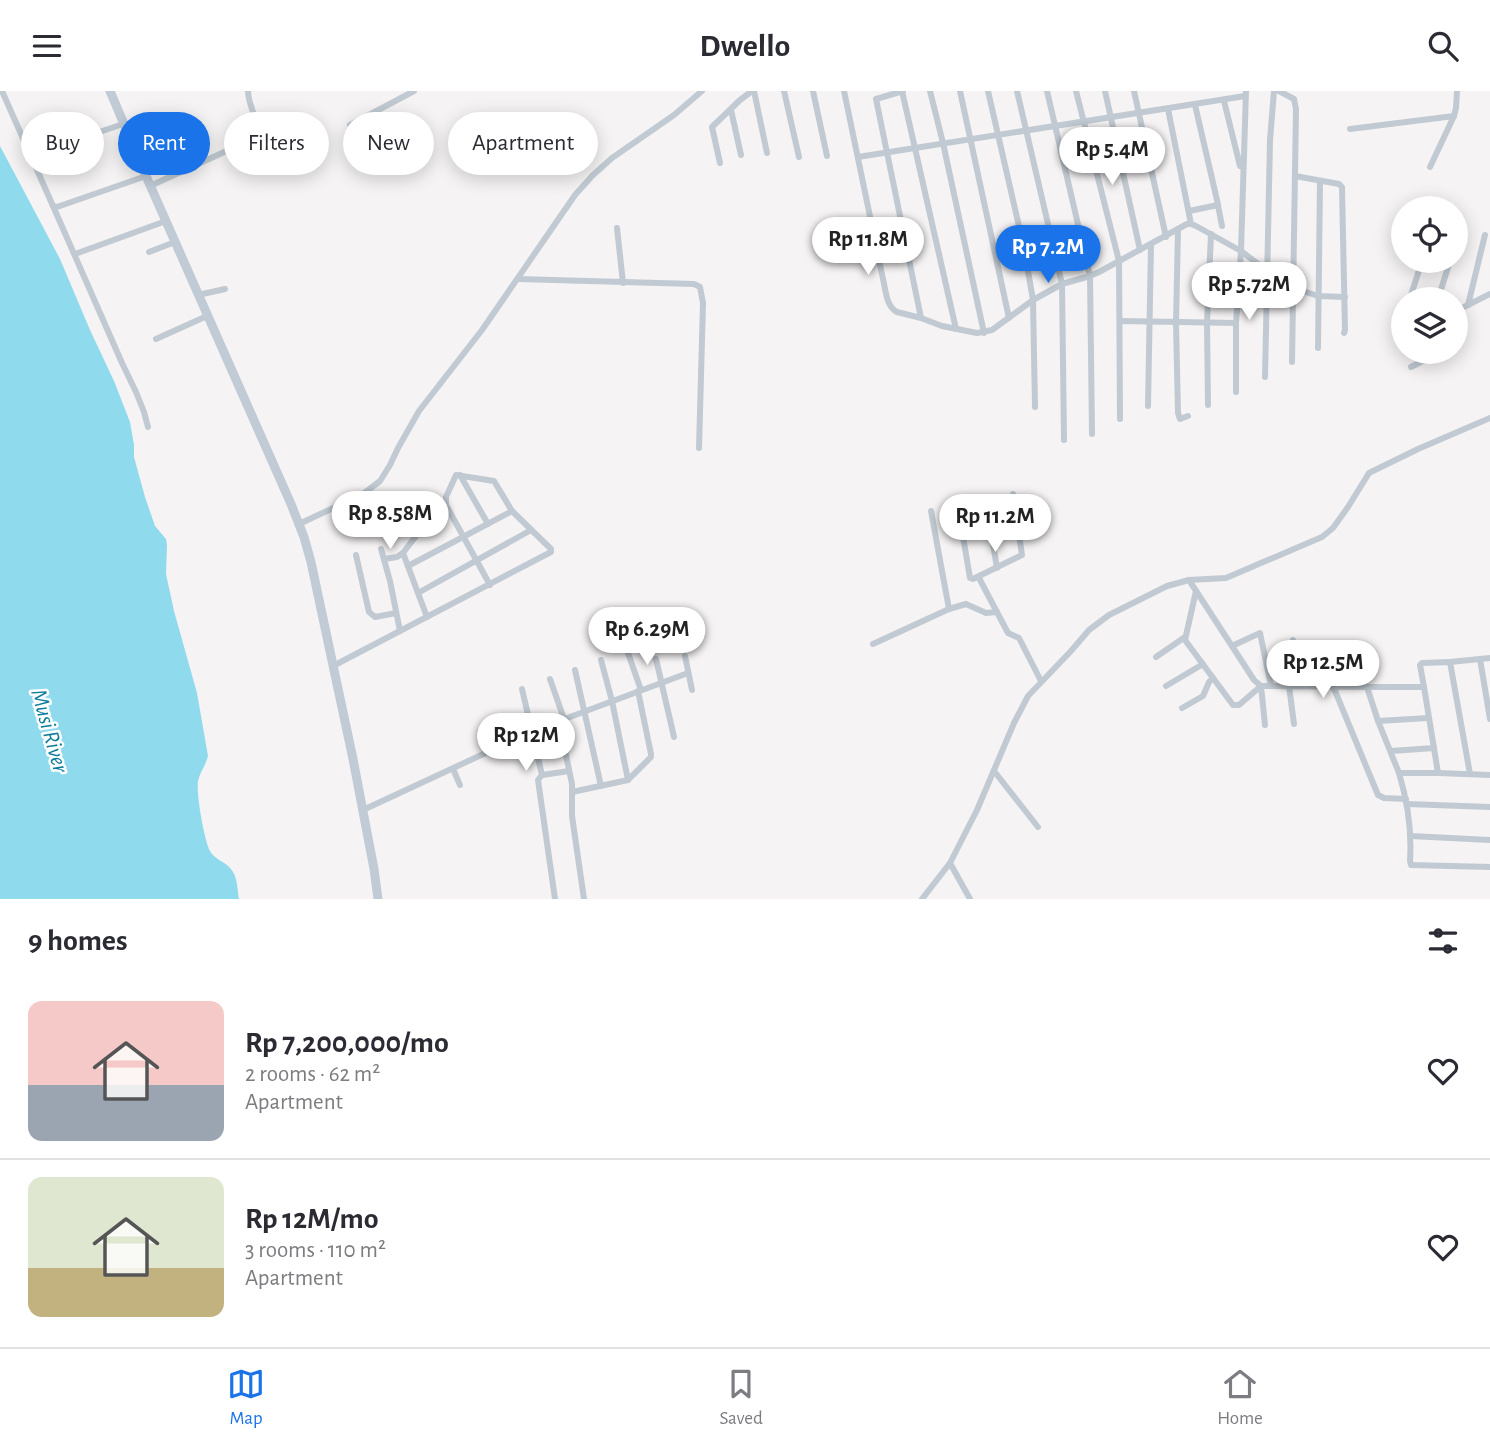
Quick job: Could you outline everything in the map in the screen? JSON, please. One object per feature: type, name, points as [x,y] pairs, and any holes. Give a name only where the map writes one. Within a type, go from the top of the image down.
[{"type":"street","points":[[2,91],[21,132]]},
{"type":"street","points":[[110,91],[118,112]]},
{"type":"street","points":[[150,186],[257,137],[248,91]]},
{"type":"street","points":[[374,112],[414,91]]},
{"type":"street","points":[[299,524],[363,494],[380,481],[419,411],[482,330],[564,210],[593,175],[702,91]]},
{"type":"street","points":[[720,163],[712,127],[753,91],[767,153]]},
{"type":"street","points":[[784,91],[799,157]]},
{"type":"street","points":[[813,91],[827,156]]},
{"type":"street","points":[[844,91],[883,279],[890,306],[894,311],[942,326],[984,333],[1062,284],[1090,276],[1192,223]]},
{"type":"street","points":[[921,318],[876,99],[902,91],[956,329]]},
{"type":"street","points":[[930,91],[984,333]]},
{"type":"street","points":[[960,91],[1009,318]]},
{"type":"street","points":[[988,91],[1024,248],[1033,300],[1035,407]]},
{"type":"street","points":[[1017,91],[1062,284],[1064,440]]},
{"type":"street","points":[[1047,91],[1090,276],[1092,434]]},
{"type":"street","points":[[1076,91],[1119,261],[1120,419]]},
{"type":"street","points":[[1105,91],[1140,250]]},
{"type":"street","points":[[1134,91],[1166,237]]},
{"type":"street","points":[[1265,377],[1270,140],[1276,91],[1288,93],[1295,101],[1296,109],[1292,362]]},
{"type":"street","points":[[1430,167],[1454,116],[1457,91]]},
{"type":"street","points":[[858,157],[1224,101],[1245,94],[1236,392]]},
{"type":"street","points":[[1224,101],[1243,175]]},
{"type":"street","points":[[1195,105],[1222,226]]},
{"type":"street","points":[[1168,109],[1192,223],[1241,251],[1294,288],[1318,296],[1345,297]]},
{"type":"street","points":[[731,110],[741,155]]},
{"type":"street","points":[[1350,129],[1454,116]]},
{"type":"street","points":[[40,175],[136,392],[148,426]]},
{"type":"street","points":[[53,206],[57,207],[146,176],[307,547],[363,810],[378,899]]},
{"type":"street","points":[[1295,176],[1339,184],[1342,187],[1344,333]]},
{"type":"street","points":[[1318,348],[1320,181]]},
{"type":"street","points":[[1189,211],[1218,205]]},
{"type":"street","points":[[75,254],[166,221]]},
{"type":"street","points":[[617,228],[623,282]]},
{"type":"street","points":[[1178,229],[1178,417],[1188,417]]},
{"type":"street","points":[[1208,405],[1207,323],[1211,234]]},
{"type":"street","points":[[1468,290],[1485,235]]},
{"type":"street","points":[[149,252],[175,242]]},
{"type":"street","points":[[1148,406],[1151,245]]},
{"type":"street","points":[[518,279],[694,284],[700,287],[703,303],[699,448]]},
{"type":"street","points":[[198,295],[225,289]]},
{"type":"street","points":[[1468,303],[1488,293]]},
{"type":"street","points":[[156,339],[207,316]]},
{"type":"street","points":[[1120,321],[1236,323]]},
{"type":"street","points":[[1411,367],[1417,364]]},
{"type":"street","points":[[922,899],[950,863],[1028,696],[1089,629],[1167,586],[1189,580],[1226,578],[1322,537],[1333,528],[1349,507],[1369,473],[1490,418]]},
{"type":"street","points":[[460,475],[488,524]]},
{"type":"street","points":[[333,666],[489,585],[551,552],[512,511],[494,481],[455,476],[446,497],[446,505],[489,585]]},
{"type":"street","points":[[959,513],[970,577],[973,579],[1022,555],[1013,494]]},
{"type":"street","points":[[986,502],[997,568]]},
{"type":"street","points":[[384,559],[403,553],[422,528],[449,511]]},
{"type":"street","points":[[408,566],[512,511]]},
{"type":"street","points":[[931,511],[949,609]]},
{"type":"street","points":[[418,593],[531,530]]},
{"type":"street","points":[[381,549],[400,631]]},
{"type":"street","points":[[403,553],[427,617]]},
{"type":"street","points":[[356,555],[369,612],[375,617],[396,613]]},
{"type":"street","points":[[979,577],[1008,633],[1019,638],[1041,681]]},
{"type":"street","points":[[1189,580],[1254,680],[1261,686],[1424,687]]},
{"type":"street","points":[[1196,591],[1185,640],[1233,705],[1239,705],[1261,686]]},
{"type":"street","points":[[873,644],[949,609],[966,604],[986,613],[997,612]]},
{"type":"street","points":[[1231,646],[1261,633],[1270,686]]},
{"type":"street","points":[[1156,657],[1185,637]]},
{"type":"street","points":[[1293,641],[1301,686]]},
{"type":"street","points":[[572,792],[628,780],[651,756],[639,691],[628,653]]},
{"type":"street","points":[[685,656],[692,690]]},
{"type":"street","points":[[656,659],[674,737]]},
{"type":"street","points":[[1480,659],[1488,693],[1490,719]]},
{"type":"street","points":[[1438,773],[1420,665],[1490,659]]},
{"type":"street","points":[[601,660],[628,780]]},
{"type":"street","points":[[1450,662],[1470,774]]},
{"type":"street","points":[[1166,685],[1203,664]]},
{"type":"street","points":[[575,670],[601,786]]},
{"type":"street","points":[[363,810],[532,731],[688,673]]},
{"type":"street","points":[[550,678],[561,720],[569,771],[572,816],[584,899]]},
{"type":"street","points":[[1182,708],[1203,696],[1213,678]]},
{"type":"street","points":[[1261,686],[1265,725]]},
{"type":"street","points":[[1289,686],[1294,724]]},
{"type":"street","points":[[1333,686],[1376,792],[1384,798],[1490,807]]},
{"type":"street","points":[[1367,687],[1407,801],[1412,865],[1490,867]]},
{"type":"street","points":[[522,689],[541,775],[538,780],[555,899]]},
{"type":"street","points":[[1378,721],[1428,718]]},
{"type":"street","points":[[480,732],[489,751]]},
{"type":"street","points":[[1391,751],[1434,748]]},
{"type":"street","points":[[453,769],[460,785]]},
{"type":"street","points":[[541,775],[569,771]]},
{"type":"street","points":[[994,771],[1038,827]]},
{"type":"street","points":[[1399,773],[1490,775]]},
{"type":"street","points":[[1411,836],[1490,841]]},
{"type":"street","points":[[950,863],[971,899]]},
{"type":"water","name":"Musi River","points":[[0,146],[60,259],[130,422],[134,457],[145,497],[155,526],[166,539],[166,574],[197,693],[208,756],[198,781],[203,827],[212,854],[233,871],[239,899],[0,899]]}]
